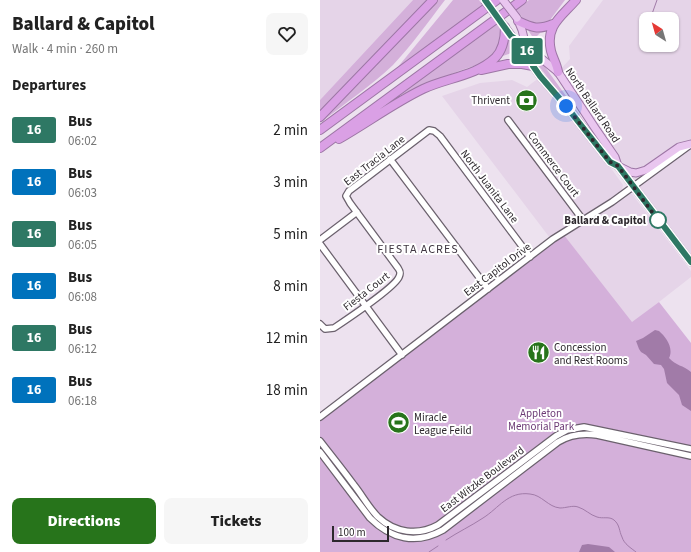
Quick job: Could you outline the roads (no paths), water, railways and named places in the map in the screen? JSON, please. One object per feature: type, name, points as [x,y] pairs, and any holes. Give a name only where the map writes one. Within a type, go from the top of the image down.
[{"type":"highway","points":[[320,117],[433,0]]},
{"type":"highway","points":[[320,130],[498,0]]},
{"type":"highway","points":[[320,148],[522,0]]},
{"type":"highway","points":[[558,72],[557,64],[552,54],[549,42],[550,32],[553,24],[576,0]]},
{"type":"highway","points":[[517,20],[534,28],[543,28],[553,24]]},
{"type":"highway","points":[[474,71],[489,63],[499,54],[503,43],[504,27]]},
{"type":"highway","points":[[320,152],[422,89],[474,71],[508,64],[533,66]]},
{"type":"main road","name":"North Ballard Road","points":[[484,0],[513,38],[526,46],[558,72],[594,128],[615,157],[618,166],[691,262]]},
{"type":"main road","name":"North Ballard Road","points":[[503,0],[522,30],[533,66],[544,83],[566,106],[610,162],[618,166]]},
{"type":"main road","points":[[618,166],[630,172],[640,172],[646,170],[678,147],[691,144]]},
{"type":"street","name":"Commerce Court","points":[[508,120],[583,220]]},
{"type":"street","name":"East Tracia Lane","points":[[357,212],[347,199],[347,193],[423,134],[429,130],[432,130]]},
{"type":"street","name":"North Juanita Lane","points":[[432,130],[440,136],[530,257]]},
{"type":"street","name":"East Capitol Drive","points":[[320,417],[557,236],[612,202],[691,144]]},
{"type":"street","points":[[390,159],[488,289]]},
{"type":"street","points":[[320,240],[357,212]]},
{"type":"street","name":"Fiesta Court","points":[[320,324],[325,329],[334,328],[395,283],[400,274],[398,268],[357,212]]},
{"type":"street","points":[[320,244],[402,355]]},
{"type":"street","name":"East Witzke Boulevard","points":[[320,441],[378,517],[392,527],[412,532],[429,529],[438,525],[550,440],[567,430],[581,427],[594,428],[691,449]]},
{"type":"street","name":"East Witzke Boulevard","points":[[320,452],[377,526],[389,533],[408,539],[426,537],[444,530],[558,442],[573,435],[597,435],[691,456]]},
{"type":"waterway","points":[[653,12],[657,0]]},
{"type":"waterway","points":[[446,540],[489,514],[504,501],[516,495],[530,494],[538,496],[556,507],[576,506],[597,517],[614,520],[619,528],[624,542],[636,552]]},
{"type":"waterway","points":[[429,552],[438,546]]},
{"type":"place","name":"Thrivent","points":[[526,100]]},
{"type":"place","name":"Ballard & Capitol","points":[[658,220]]},
{"type":"place","name":"Concession and Rest Rooms","points":[[539,353]]},
{"type":"place","name":"Miracle League Feild","points":[[398,423]]},
{"type":"district","name":"FIESTA ACRES","points":[[418,249]]},
{"type":"park label","name":"Appleton Memorial Park","points":[[541,419]]}]
